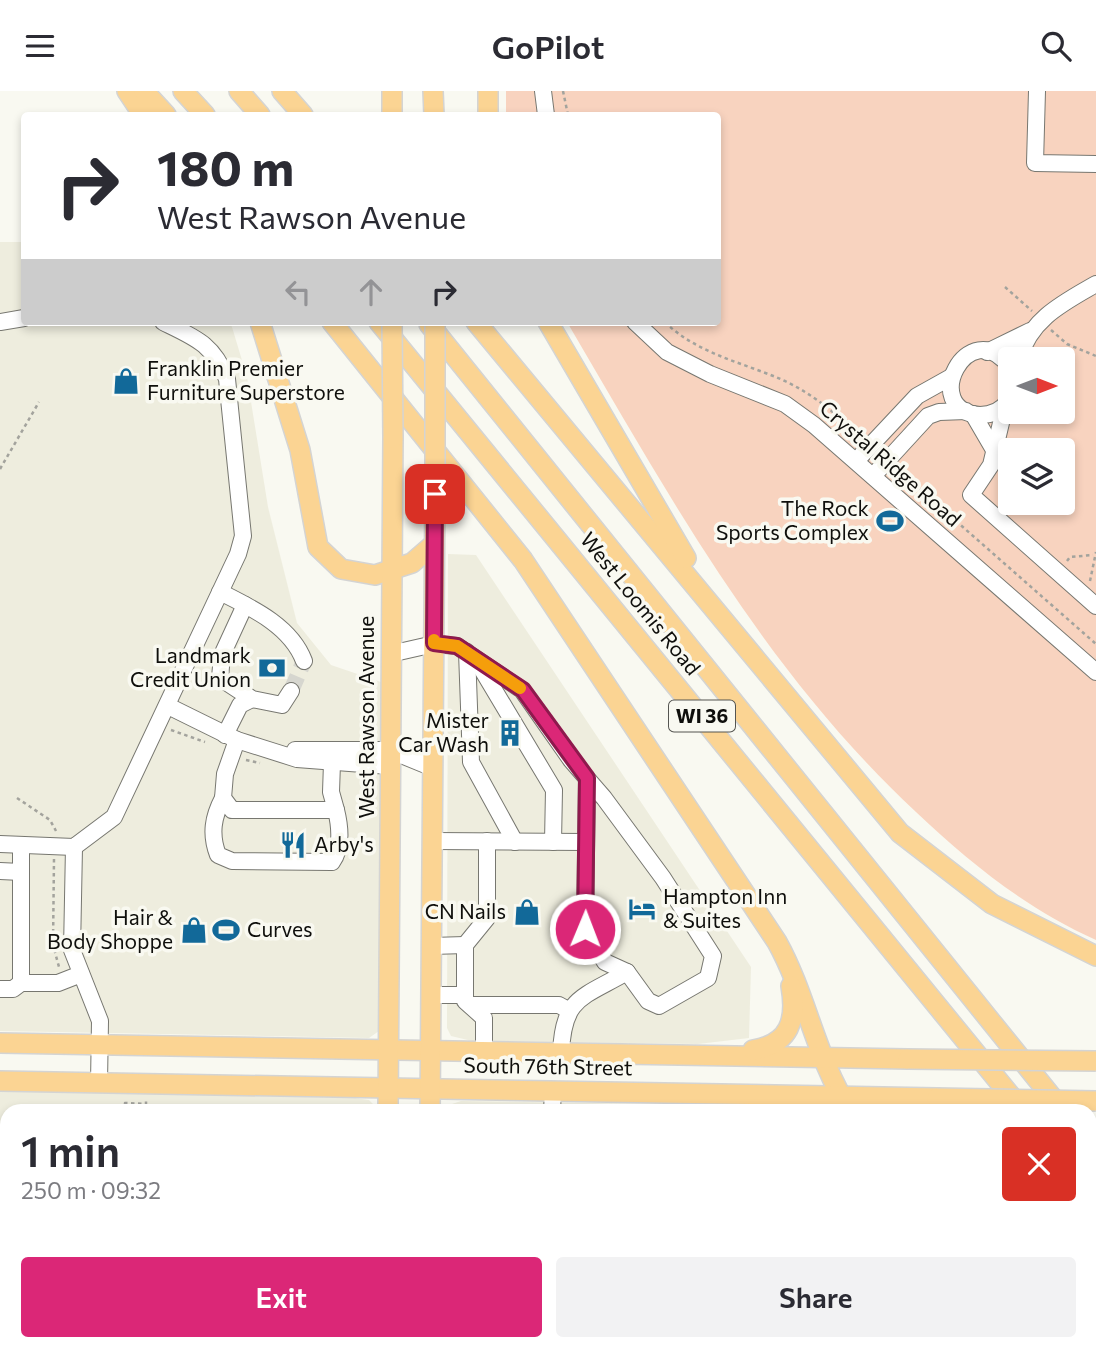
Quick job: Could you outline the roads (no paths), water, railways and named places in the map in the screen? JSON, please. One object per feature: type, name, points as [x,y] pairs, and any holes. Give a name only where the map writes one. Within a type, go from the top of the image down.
[{"type":"main road","points":[[127,91],[141,112]]},
{"type":"main road","points":[[144,91],[163,112]]},
{"type":"main road","points":[[183,91],[202,112]]},
{"type":"main road","points":[[239,91],[257,112]]},
{"type":"main road","points":[[282,91],[300,112]]},
{"type":"main road","points":[[392,91],[392,112]]},
{"type":"main road","points":[[433,91],[434,112]]},
{"type":"main road","points":[[488,91],[488,112]]},
{"type":"main road","points":[[261,326],[294,427],[318,547],[331,563],[341,569],[375,575],[412,563],[434,544]]},
{"type":"main road","points":[[335,326],[523,560],[777,942],[805,1001],[823,1058],[845,1103]]},
{"type":"main road","name":"West Loomis Road","points":[[382,326],[1017,1104]]},
{"type":"main road","name":"West Rawson Avenue","points":[[388,1104],[392,326]]},
{"type":"main road","name":"West Loomis Road","points":[[430,326],[1057,1104]]},
{"type":"main road","points":[[430,1104],[435,326]]},
{"type":"main road","points":[[479,326],[713,604],[900,833],[992,904],[1096,956]]},
{"type":"main road","points":[[550,326],[713,604]]},
{"type":"main road","points":[[714,1056],[764,1048],[784,1038],[790,1028],[794,1010],[792,992],[777,942]]},
{"type":"main road","name":"South 76th Street","points":[[0,1043],[1096,1062]]},
{"type":"main road","name":"South 76th Street","points":[[0,1081],[553,1090],[845,1103],[937,1098],[1096,1101]]},
{"type":"street","points":[[542,91],[546,112]]},
{"type":"street","points":[[1037,91],[1035,163],[1096,164]]},
{"type":"street","points":[[987,352],[1030,331],[1054,309],[1096,284]]},
{"type":"street","points":[[0,322],[21,318]]},
{"type":"street","points":[[0,843],[74,847],[114,817],[238,554],[243,536],[227,379],[219,359],[201,340],[171,326]]},
{"type":"street","name":"Crystal Ridge Road","points":[[639,326],[667,352],[710,374],[785,404],[873,475],[1096,672]]},
{"type":"street","points":[[1024,347],[1030,331]]},
{"type":"street","points":[[856,461],[917,396],[951,377],[960,360],[978,352],[998,356]]},
{"type":"street","points":[[951,377],[953,396],[969,412],[993,450]]},
{"type":"street","points":[[873,475],[928,416],[939,412],[995,412],[998,410]]},
{"type":"street","points":[[1002,424],[987,476],[971,495],[1096,606]]},
{"type":"street","points":[[220,592],[245,605],[297,643],[304,661]]},
{"type":"street","points":[[245,605],[222,655],[220,678],[252,699],[282,705],[291,691]]},
{"type":"street","points":[[390,654],[434,643],[457,646],[523,690],[663,879],[713,956],[708,978],[659,1006],[648,1002],[626,972],[605,962],[585,929],[587,778]]},
{"type":"street","points":[[469,653],[471,762],[515,842]]},
{"type":"street","points":[[469,653],[493,683],[554,790],[553,842]]},
{"type":"street","points":[[252,699],[240,705],[231,737],[223,798],[214,815],[214,844],[218,855],[232,861],[332,862],[337,854],[338,841],[336,810],[331,792],[332,763]]},
{"type":"street","points":[[168,705],[231,737],[297,759],[332,763],[389,758]]},
{"type":"street","points":[[273,750],[389,758],[433,768]]},
{"type":"street","points":[[223,798],[232,810],[336,810]]},
{"type":"street","points":[[432,841],[586,842]]},
{"type":"street","points":[[484,1052],[484,1018],[467,1000],[465,945],[486,918],[486,841]]},
{"type":"street","points":[[21,845],[21,983]]},
{"type":"street","points":[[74,847],[72,950],[100,1021],[99,1083]]},
{"type":"street","points":[[0,871],[21,871]]},
{"type":"street","points":[[432,946],[465,945]]},
{"type":"street","points":[[561,1053],[562,1027],[568,1010],[576,1002],[626,972]]},
{"type":"street","points":[[0,989],[13,989],[21,983],[58,983],[81,974]]},
{"type":"street","points":[[432,995],[467,1000],[559,1005],[568,1010]]},
{"type":"street","points":[[552,1104],[553,1090]]},
{"type":"tunnel","points":[[291,691],[304,661]]},
{"type":"place","name":"Franklin Premier Furniture Superstore","points":[[126,381]]},
{"type":"place","name":"The Rock Sports Complex","points":[[890,521]]},
{"type":"place","name":"Landmark Credit Union","points":[[272,668]]},
{"type":"place","name":"Mister Car Wash","points":[[510,733]]},
{"type":"place","name":"Arby's","points":[[293,845]]},
{"type":"place","name":"Hampton Inn & Suites","points":[[642,909]]},
{"type":"place","name":"CN Nails","points":[[527,912]]},
{"type":"place","name":"Hair & Body Shoppe","points":[[194,930]]},
{"type":"place","name":"Curves","points":[[226,930]]}]
